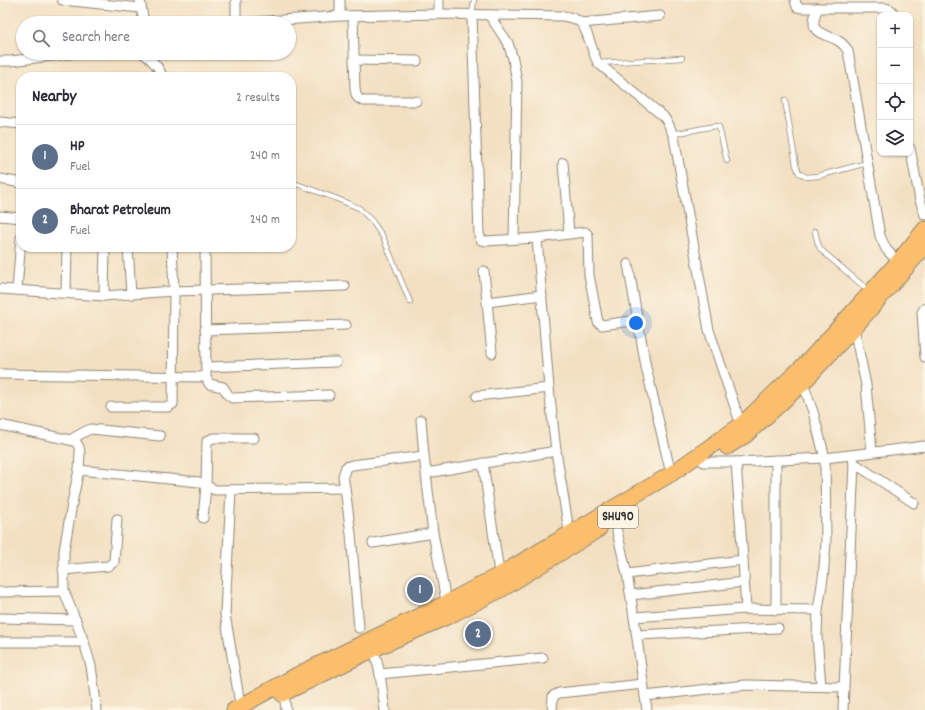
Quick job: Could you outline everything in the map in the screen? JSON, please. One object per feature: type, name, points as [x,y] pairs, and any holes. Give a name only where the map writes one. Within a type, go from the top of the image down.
[{"type":"main road","points":[[614,514],[671,474],[700,459],[741,425],[809,360],[898,262],[925,229]]},
{"type":"main road","name":"SHU90","points":[[243,709],[284,693],[373,644],[448,610],[501,582],[614,514],[674,483],[700,459],[746,435],[803,383],[854,328],[925,246]]},
{"type":"main road","points":[[243,709],[297,675],[373,644]]},
{"type":"street","points":[[62,0],[140,4],[143,16]]},
{"type":"street","points":[[236,0],[236,16]]},
{"type":"street","points":[[340,0],[340,16]]},
{"type":"street","points":[[439,0],[439,14]]},
{"type":"street","points":[[794,0],[797,6],[801,8],[823,5],[886,8],[894,12]]},
{"type":"street","points":[[823,5],[813,19],[813,25],[821,34],[840,41],[845,45],[848,51],[880,236],[886,249],[898,262]]},
{"type":"street","points":[[296,19],[340,16],[439,14],[562,16],[573,18],[581,23],[585,29],[598,63],[663,116],[673,134],[709,330],[741,425]]},
{"type":"street","points":[[472,15],[479,235],[481,240],[537,238],[586,232],[588,235],[590,275],[598,322],[602,325],[638,320]]},
{"type":"street","points":[[489,15],[508,43],[513,59],[517,82],[514,239]]},
{"type":"street","points":[[353,16],[355,89],[359,100],[416,101]]},
{"type":"street","points":[[581,23],[660,16]]},
{"type":"street","points":[[0,61],[19,60]]},
{"type":"street","points":[[151,60],[161,72]]},
{"type":"street","points":[[354,60],[417,61]]},
{"type":"street","points":[[0,122],[16,124]]},
{"type":"street","points":[[912,156],[920,200],[925,215]]},
{"type":"street","points":[[563,163],[569,233]]},
{"type":"street","points":[[0,179],[16,182]]},
{"type":"street","points":[[0,216],[16,218]]},
{"type":"street","points":[[537,238],[549,388],[556,451],[570,540]]},
{"type":"street","points":[[17,290],[20,252]]},
{"type":"street","points":[[66,293],[67,252]]},
{"type":"street","points":[[104,296],[105,252]]},
{"type":"street","points":[[128,252],[131,294]]},
{"type":"street","points":[[111,407],[171,406],[174,400],[174,291],[172,252]]},
{"type":"street","points":[[205,252],[206,377],[209,384],[223,387],[227,394],[232,398],[329,395]]},
{"type":"street","points":[[628,264],[646,367],[671,474]]},
{"type":"street","points":[[484,271],[492,353]]},
{"type":"street","points":[[0,289],[104,296],[174,291],[345,286]]},
{"type":"street","points":[[488,302],[542,295]]},
{"type":"street","points":[[925,308],[922,312],[925,357]]},
{"type":"street","points":[[205,330],[346,325]]},
{"type":"street","points":[[854,328],[866,385],[872,452]]},
{"type":"street","points":[[206,367],[336,362]]},
{"type":"street","points":[[0,374],[206,377]]},
{"type":"street","points":[[803,383],[813,412],[825,458],[826,542],[823,578],[818,610],[821,686]]},
{"type":"street","points":[[477,396],[549,388]]},
{"type":"street","points":[[421,420],[433,533],[448,610]]},
{"type":"street","points":[[0,425],[70,440],[76,442],[79,447],[79,470],[64,551],[64,591],[84,642],[91,666],[96,710]]},
{"type":"street","points":[[70,440],[92,429],[160,436]]},
{"type":"street","points":[[203,518],[206,486],[207,441],[213,438],[254,438]]},
{"type":"street","points":[[700,459],[736,462],[825,458],[853,459],[872,452],[925,446]]},
{"type":"street","points":[[427,473],[556,451]]},
{"type":"street","points":[[359,628],[351,534],[343,476],[346,467],[424,456]]},
{"type":"street","points":[[853,459],[914,503]]},
{"type":"street","points":[[842,710],[853,459]]},
{"type":"street","points":[[776,460],[776,610]]},
{"type":"street","points":[[736,462],[746,609]]},
{"type":"street","points":[[483,463],[501,582]]},
{"type":"street","points":[[79,470],[193,482],[203,484],[215,490],[345,488]]},
{"type":"street","points":[[231,490],[225,614],[243,709]]},
{"type":"street","points":[[614,514],[631,595],[647,710]]},
{"type":"street","points":[[63,570],[108,566],[114,562],[117,519]]},
{"type":"street","points":[[373,543],[433,533]]},
{"type":"street","points":[[627,574],[743,560]]},
{"type":"street","points":[[631,595],[744,582]]},
{"type":"street","points":[[0,592],[64,591]]},
{"type":"street","points":[[634,617],[746,609],[818,610]]},
{"type":"street","points":[[0,618],[76,620]]},
{"type":"street","points":[[637,635],[778,628]]},
{"type":"street","points":[[0,642],[84,642]]},
{"type":"street","points":[[373,644],[380,674],[385,710]]},
{"type":"street","points":[[380,674],[543,658]]},
{"type":"street","points":[[552,710],[553,696],[559,693],[643,684]]},
{"type":"street","points":[[645,696],[746,685],[843,687]]},
{"type":"street","points":[[284,693],[286,710]]},
{"type":"lane","points":[[472,15],[474,0]]},
{"type":"lane","points":[[598,63],[682,58]]},
{"type":"lane","points":[[785,100],[796,165],[799,174],[806,177],[818,176],[867,163]]},
{"type":"lane","points":[[673,134],[715,126],[719,127],[727,161]]},
{"type":"lane","points":[[296,184],[359,208],[372,220],[384,237],[410,302]]},
{"type":"lane","points":[[815,232],[821,250],[870,292]]},
{"type":"place","name":"HP","points":[[420,590]]},
{"type":"place","name":"Bharat Petroleum","points":[[478,634]]}]
